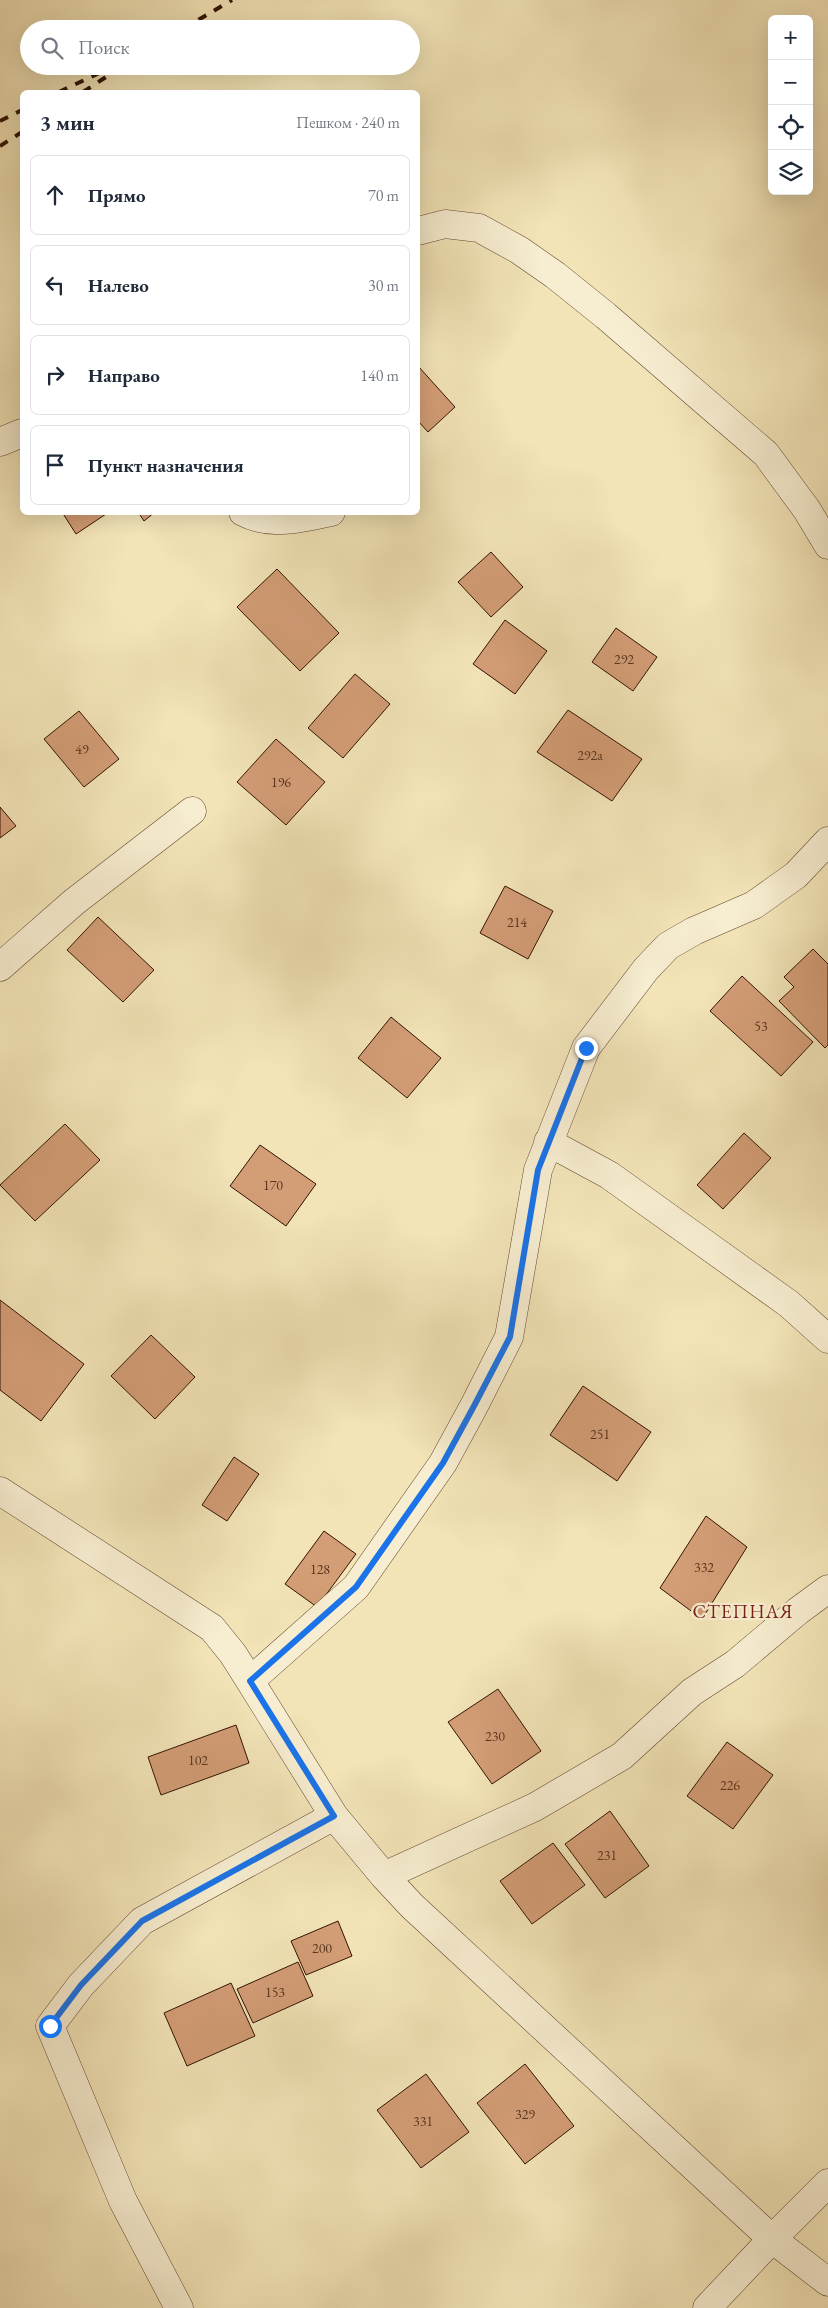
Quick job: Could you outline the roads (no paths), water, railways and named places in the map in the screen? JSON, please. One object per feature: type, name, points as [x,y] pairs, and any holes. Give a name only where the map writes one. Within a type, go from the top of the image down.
[{"type":"street","points":[[420,230],[445,224],[479,228],[519,250],[555,275],[606,316],[766,454],[807,510],[828,546]]},
{"type":"street","points":[[0,442],[20,434]]},
{"type":"street","points":[[249,515],[283,521],[315,515]]},
{"type":"street","points":[[0,967],[74,902],[192,811]]},
{"type":"street","points":[[250,1681],[356,1587],[443,1463],[510,1337],[538,1170],[586,1048],[646,969],[668,946],[694,931],[754,904],[796,875],[828,841]]},
{"type":"street","points":[[548,1142],[609,1174],[789,1304],[828,1340]]},
{"type":"street","points":[[0,1491],[212,1628],[233,1654],[334,1816],[384,1876],[412,1906],[772,2239],[828,2282]]},
{"type":"street","points":[[384,1876],[534,1808],[622,1756],[692,1692],[736,1664],[798,1611],[828,1589]]},
{"type":"street","points":[[178,2308],[123,2202],[50,2026],[81,1985],[142,1921],[334,1816]]},
{"type":"street","points":[[708,2308],[772,2239],[828,2183]]},
{"type":"railway","points":[[198,20],[232,0]]},
{"type":"railway","points":[[63,90],[95,75]]},
{"type":"railway","points":[[86,90],[109,75]]},
{"type":"railway","points":[[0,121],[20,111]]},
{"type":"railway","points":[[0,146],[20,133]]},
{"type":"district","name":"СТЕПНАЯ","points":[[743,1611]]}]
